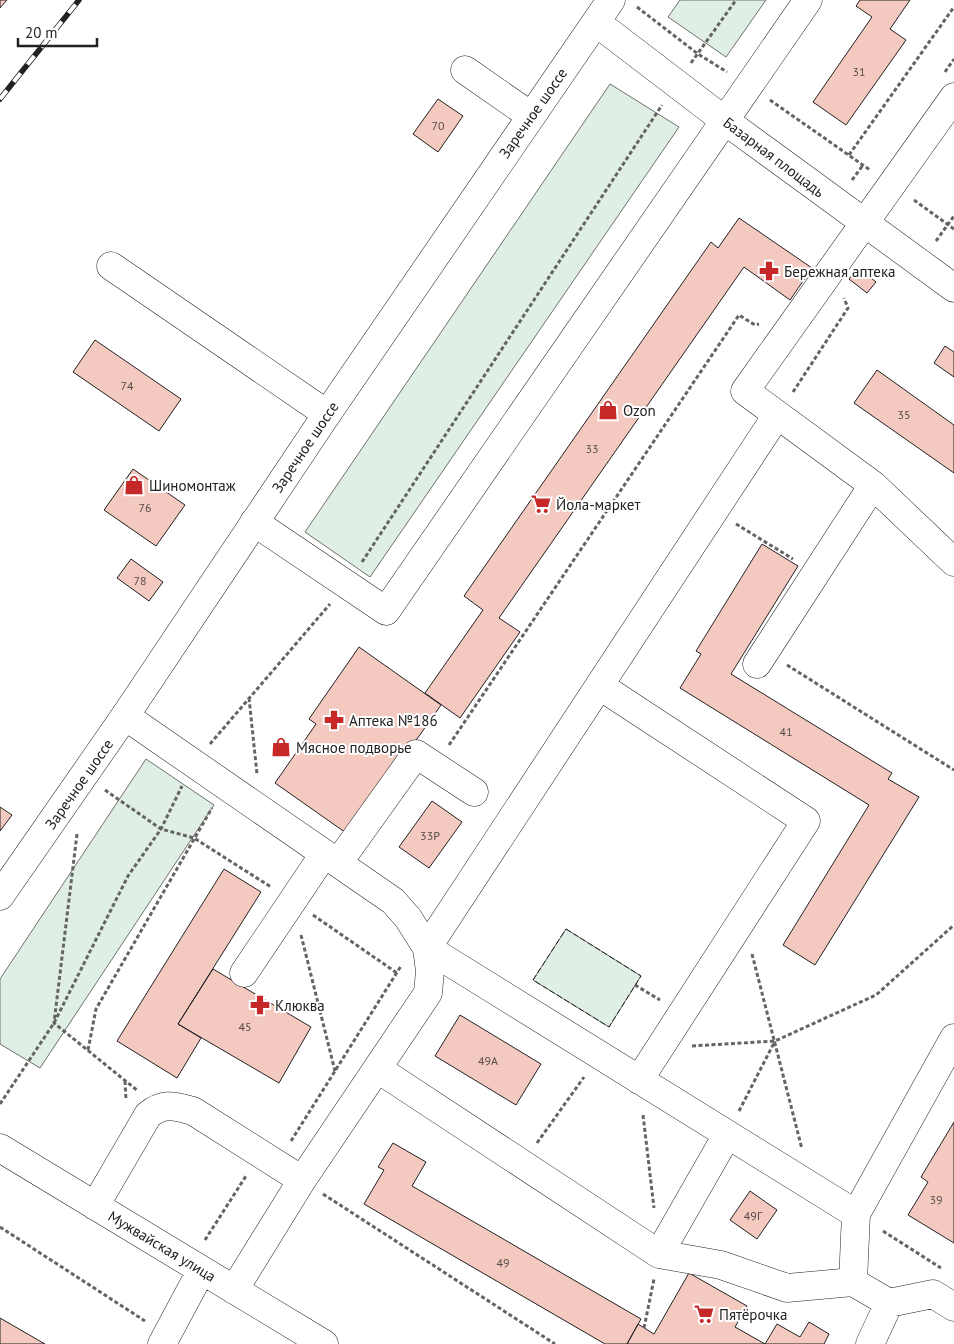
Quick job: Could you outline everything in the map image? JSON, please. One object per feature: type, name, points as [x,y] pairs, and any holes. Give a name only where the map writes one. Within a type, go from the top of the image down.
[{"type":"main road","points":[[254,522],[386,611],[808,0]]},
{"type":"main road","name":"Заречное шоссе","points":[[0,896],[125,716],[327,414],[531,116],[597,23],[623,3]]},
{"type":"main road","name":"Базарная площадь","points":[[597,23],[724,120],[954,288]]},
{"type":"main road","points":[[465,70],[531,116]]},
{"type":"main road","points":[[954,97],[745,391],[873,485],[954,562]]},
{"type":"main road","points":[[111,266],[327,414]]},
{"type":"main road","points":[[234,1290],[302,1180],[428,993],[430,971],[427,948],[777,415]]},
{"type":"main road","points":[[762,658],[873,485]]},
{"type":"main road","points":[[600,686],[806,822],[639,1080]]},
{"type":"main road","points":[[125,716],[331,858],[401,910],[427,948],[856,1214]]},
{"type":"main road","points":[[244,973],[293,901],[331,858],[416,754],[474,792]]},
{"type":"main road","points":[[853,1282],[856,1214],[954,1038]]},
{"type":"main road","points":[[378,1069],[659,1254],[721,1265],[787,1288],[853,1282],[890,1303],[933,1294],[954,1307]]},
{"type":"main road","points":[[95,1206],[148,1115],[158,1107],[173,1106],[193,1110],[302,1180]]},
{"type":"main road","points":[[659,1254],[727,1135]]},
{"type":"main road","name":"Мужвайская улица","points":[[0,1148],[324,1344]]},
{"type":"main road","points":[[164,1340],[201,1271]]},
{"type":"main road","points":[[870,1344],[890,1303]]},
{"type":"path","points":[[677,84],[736,0]]},
{"type":"path","points":[[623,3],[698,54],[748,85],[954,229]]},
{"type":"path","points":[[849,155],[954,6]]},
{"type":"path","points":[[777,415],[848,308],[832,268]]},
{"type":"path","points":[[434,766],[739,316],[755,325],[764,323]]},
{"type":"path","points":[[715,511],[817,573]]},
{"type":"path","points":[[762,658],[954,770]]},
{"type":"path","points":[[249,698],[258,782]]},
{"type":"path","points":[[84,775],[161,829],[194,838],[293,901],[397,973]]},
{"type":"path","points":[[88,1050],[96,1008],[225,786]]},
{"type":"path","points":[[78,825],[54,1023],[158,1107]]},
{"type":"path","points":[[293,901],[336,1071]]},
{"type":"path","points":[[742,920],[812,1187]]},
{"type":"path","points":[[659,1049],[775,1041],[876,995],[954,925]]},
{"type":"path","points":[[727,1135],[775,1041]]},
{"type":"path","points":[[522,1164],[599,1055]]},
{"type":"path","points":[[639,1080],[659,1254],[644,1328]]},
{"type":"path","points":[[302,1180],[555,1344]]},
{"type":"path","points":[[856,1214],[946,1271]]},
{"type":"path","points":[[0,1227],[164,1340]]},
{"type":"green space","points":[[680,0],[766,0],[726,57],[668,17]]},
{"type":"green space","points":[[610,84],[679,127],[370,577],[305,532]]},
{"type":"green space","points":[[146,759],[214,805],[40,1068],[0,1044],[0,979]]},
{"type":"green space","points":[[566,929],[641,976],[609,1027],[533,980]]},
{"type":"building","points":[[0,0],[7,0],[0,8]]},
{"type":"building","points":[[860,0],[910,0],[890,29],[906,40],[846,125],[813,102],[872,17],[856,6]]},
{"type":"building","points":[[438,99],[463,116],[438,152],[413,134]]},
{"type":"building","points":[[739,218],[812,268],[790,300],[744,267],[499,618],[520,632],[460,718],[425,693],[483,610],[464,596],[711,242],[718,248]]},
{"type":"building","points":[[858,268],[876,282],[867,293],[849,279]]},
{"type":"building","points":[[95,340],[181,399],[159,431],[73,372]]},
{"type":"building","points":[[945,346],[954,352],[954,377],[934,363]]},
{"type":"building","points":[[877,370],[954,425],[954,473],[854,403]]},
{"type":"building","points":[[133,469],[185,505],[156,546],[104,510]]},
{"type":"building","points":[[762,544],[798,566],[731,674],[892,773],[888,779],[919,797],[815,965],[783,945],[869,805],[680,688],[701,654],[696,651]]},
{"type":"building","points":[[131,559],[163,582],[149,601],[117,578]]},
{"type":"building","points":[[359,647],[441,705],[349,835],[275,783],[316,724],[309,719]]},
{"type":"building","points":[[432,801],[462,822],[429,868],[399,847]]},
{"type":"building","points":[[0,807],[12,815],[0,831]]},
{"type":"building","points":[[224,869],[261,892],[178,1024],[201,1038],[177,1078],[117,1041]]},
{"type":"building","points":[[213,969],[311,1027],[279,1083],[178,1024]]},
{"type":"building","points":[[460,1015],[541,1064],[516,1105],[435,1056]]},
{"type":"building","points":[[954,1122],[954,1243],[908,1215],[928,1182],[921,1177]]},
{"type":"building","points":[[393,1143],[426,1162],[412,1186],[641,1319],[627,1344],[605,1344],[364,1204],[384,1170],[378,1167]]},
{"type":"building","points":[[750,1191],[777,1210],[757,1239],[730,1220]]},
{"type":"building","name":"Пятёрочка","points":[[689,1273],[747,1306],[735,1327],[765,1344],[627,1344],[638,1324],[654,1334]]},
{"type":"building","points":[[0,1318],[45,1344],[0,1344]]},
{"type":"building","points":[[809,1322],[829,1334],[824,1344],[765,1344],[777,1324],[800,1337]]},
{"type":"railway","points":[[0,99],[79,0]]},
{"type":"fence","points":[[566,929],[641,976],[609,1027],[533,980],[566,929]]},
{"type":"place","name":"Бережная аптека","points":[[769,271]]},
{"type":"place","name":"Ozon","points":[[608,410]]},
{"type":"place","name":"Шиномонтаж","points":[[134,485]]},
{"type":"place","name":"Йола-маркет","points":[[541,504]]},
{"type":"place","name":"Аптека №186","points":[[334,720]]},
{"type":"place","name":"Мясное подворье","points":[[281,747]]},
{"type":"place","name":"Клюква","points":[[260,1005]]},
{"type":"place","name":"Пятёрочка","points":[[704,1314]]}]
